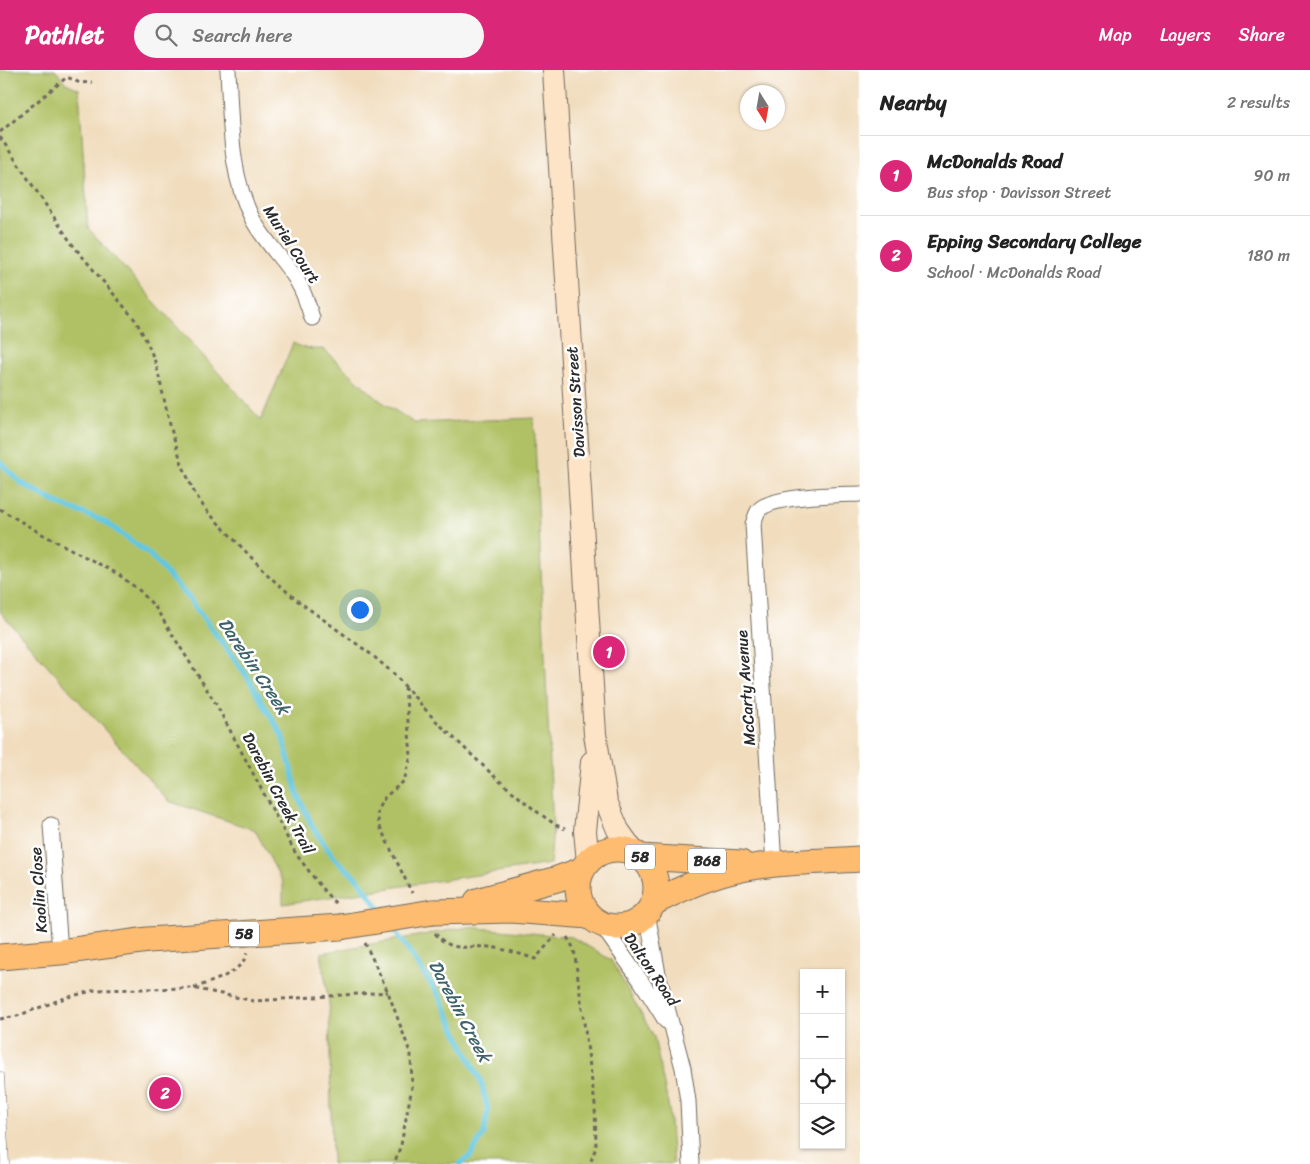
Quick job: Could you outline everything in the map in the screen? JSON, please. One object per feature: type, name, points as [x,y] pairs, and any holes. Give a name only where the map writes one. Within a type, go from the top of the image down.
[{"type":"main road","name":"58","points":[[0,941],[60,945],[148,940],[263,933],[427,913],[511,910],[594,920],[612,927],[625,926],[637,922],[650,908],[656,890],[649,866],[638,856],[622,850],[610,850],[598,854],[585,866],[511,892],[427,913]]},
{"type":"main road","name":"B68","points":[[638,856],[774,865]]},
{"type":"main road","name":"B68","points":[[650,908],[678,890],[726,873],[774,865],[860,859]]},
{"type":"main road","points":[[585,866],[578,882],[578,894],[582,906],[594,920]]},
{"type":"main road","name":"58","points":[[0,957],[60,945]]},
{"type":"street","name":"Muriel Court","points":[[228,70],[232,145],[236,174],[243,197],[254,221],[296,279],[307,299],[312,318]]},
{"type":"street","name":"Davisson Street","points":[[554,70],[595,734],[606,801],[618,830],[638,856]]},
{"type":"street","name":"McCarty Avenue","points":[[774,865],[753,524],[758,511],[768,503],[782,500],[860,494]]},
{"type":"street","name":"Davisson Street","points":[[585,866],[586,831],[595,734]]},
{"type":"street","name":"Kaolin Close","points":[[51,825],[60,945]]},
{"type":"street","name":"Dalton Road","points":[[650,908],[658,974],[683,1068],[688,1102],[691,1164]]},
{"type":"street","name":"Dalton Road","points":[[594,920],[641,981],[674,1035]]},
{"type":"lane","points":[[0,1076],[5,1164]]},
{"type":"path","points":[[0,132],[67,77],[80,83],[92,82]]},
{"type":"path","points":[[0,137],[72,244],[136,321],[156,364],[171,429],[182,464],[193,490],[206,509],[271,578],[298,601],[372,654],[459,744],[496,778],[556,825],[571,831],[586,831]]},
{"type":"path","name":"Darebin Creek Trail","points":[[0,509],[40,533],[118,574],[140,591],[155,607],[216,704],[296,854],[373,957],[411,1055],[412,1086],[401,1145],[394,1164]]},
{"type":"path","points":[[405,686],[410,756],[404,781],[385,797],[377,810],[379,826],[406,884],[427,913],[436,934],[445,944],[458,948],[489,947],[523,954],[535,959],[557,934],[568,937],[574,949],[595,1104],[596,1147],[590,1164]]},
{"type":"path","points":[[193,988],[228,974],[246,959],[248,952]]},
{"type":"path","points":[[0,1018],[17,1016],[65,998],[95,990],[193,988],[254,1001],[388,992]]},
{"type":"green space","points":[[0,70],[55,70],[66,83],[79,89],[88,228],[261,420],[293,343],[307,348],[323,349],[378,399],[414,423],[534,418],[553,829],[550,864],[283,904],[283,883],[255,830],[168,801],[0,612]]},
{"type":"green space","points":[[468,927],[572,937],[611,960],[654,1037],[669,1109],[673,1164],[332,1164],[329,1004],[321,953]]},
{"type":"waterway","name":"Darebin Creek","points":[[0,462],[21,483],[61,505],[104,521],[149,554],[188,597],[247,676],[282,735],[298,795],[312,826],[335,859],[358,879],[383,914]]},
{"type":"waterway","name":"Darebin Creek","points":[[391,925],[438,994],[481,1082],[488,1110],[484,1134],[470,1156],[460,1164]]},
{"type":"place","name":"McDonalds Road","points":[[609,652]]},
{"type":"place","name":"Epping Secondary College","points":[[165,1093]]}]
